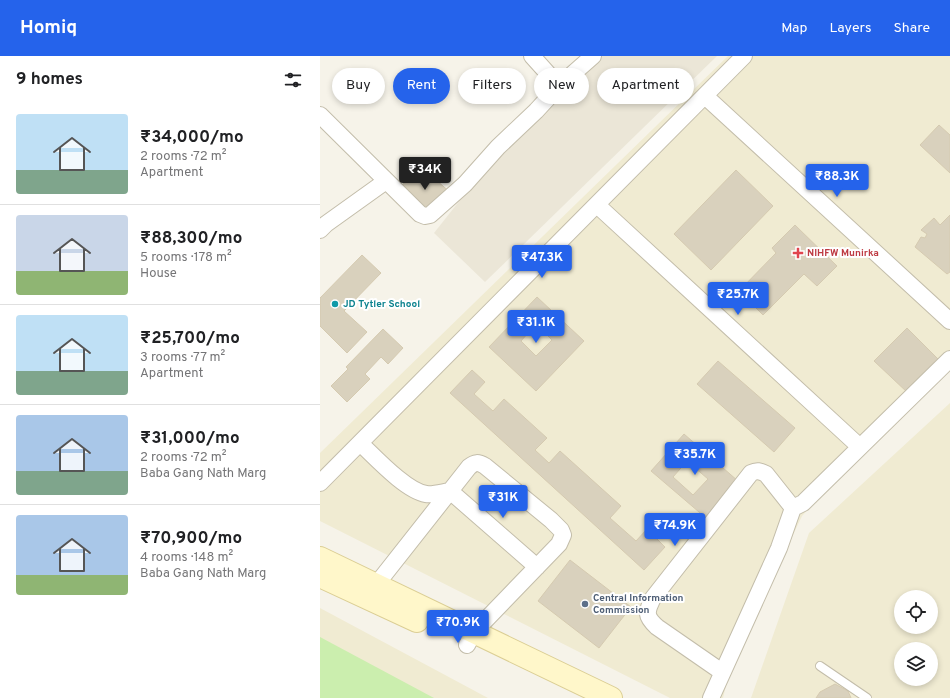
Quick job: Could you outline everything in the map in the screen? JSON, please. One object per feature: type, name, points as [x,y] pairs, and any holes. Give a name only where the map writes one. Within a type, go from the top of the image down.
[{"type":"street","points":[[532,56],[543,68]]},
{"type":"street","points":[[579,68],[593,56]]},
{"type":"street","points":[[320,483],[744,56]]},
{"type":"street","points":[[705,96],[950,321]]},
{"type":"street","points":[[320,115],[420,214],[425,216],[430,215],[465,184],[498,147],[542,104]]},
{"type":"street","points":[[320,230],[326,224],[386,181]]},
{"type":"street","points":[[597,205],[860,447]]},
{"type":"street","points":[[711,698],[779,548],[793,508],[803,503],[950,359]]},
{"type":"street","points":[[360,443],[388,470],[418,492],[426,494],[450,492],[537,567]]},
{"type":"street","points":[[376,585],[469,466],[474,463],[479,463],[485,466],[551,520],[563,534],[562,540],[470,638]]},
{"type":"street","points":[[722,672],[657,627],[647,615],[648,608],[653,598],[751,473],[761,471],[766,474],[793,508]]},
{"type":"street","points":[[320,558],[376,585],[541,676],[588,698]]},
{"type":"street","points":[[320,576],[611,698]]},
{"type":"lane","points":[[820,666],[867,698]]},
{"type":"shaded area","points":[[583,56],[717,56],[694,78],[694,68],[597,68],[597,104],[668,104],[485,282],[434,233],[536,104],[589,104],[589,68],[570,68]]},
{"type":"shaded area","points":[[728,56],[950,56],[950,358],[802,516],[731,665],[723,698],[670,698],[320,521],[320,453],[679,104],[694,104],[694,89]]},
{"type":"shaded area","points":[[950,403],[950,698],[751,698],[809,533]]},
{"type":"shaded area","points":[[320,608],[488,698],[320,698]]},
{"type":"green space","points":[[320,637],[434,698],[320,698]]},
{"type":"building","points":[[939,125],[950,135],[950,173],[920,145]]},
{"type":"building","points":[[421,167],[451,193],[426,214],[399,188]]},
{"type":"building","points":[[421,169],[428,176],[421,183],[413,176]]},
{"type":"building","points":[[736,170],[773,206],[711,270],[674,234]]},
{"type":"building","points":[[950,215],[950,272],[947,274],[915,247],[921,237],[925,238],[927,234],[921,230],[934,218],[940,225]]},
{"type":"building","points":[[795,225],[837,266],[817,286],[804,274],[763,315],[739,291],[776,253],[772,248]]},
{"type":"building","name":"JD Tytler School","points":[[362,255],[381,273],[344,311],[367,332],[347,353],[320,326],[320,298]]},
{"type":"building","points":[[537,297],[584,341],[536,391],[489,347]],"holes":[[[536,324],[552,340],[536,356],[521,341]]]},
{"type":"building","points":[[907,328],[940,361],[908,393],[874,361]]},
{"type":"building","points":[[383,329],[403,348],[388,364],[381,357],[365,374],[370,379],[347,402],[331,386],[348,369],[346,367]]},
{"type":"building","points":[[718,361],[795,428],[774,452],[697,384]]},
{"type":"building","points":[[472,370],[485,382],[474,394],[493,411],[504,399],[547,438],[535,450],[549,463],[560,451],[621,506],[610,518],[636,541],[647,529],[665,547],[644,570],[450,393]]},
{"type":"building","points":[[684,434],[738,481],[706,518],[651,471]],"holes":[[[687,461],[708,479],[693,495],[673,477]]]},
{"type":"building","name":"Central Information Commission","points":[[570,560],[631,607],[599,648],[538,601]]},
{"type":"building","points":[[835,684],[848,691],[851,698],[816,698],[820,692]]},
{"type":"place","name":"NIHFW Munirka","points":[[798,253]]},
{"type":"place","name":"JD Tytler School","points":[[335,304]]},
{"type":"place","name":"Central Information Commission","points":[[585,604]]}]
